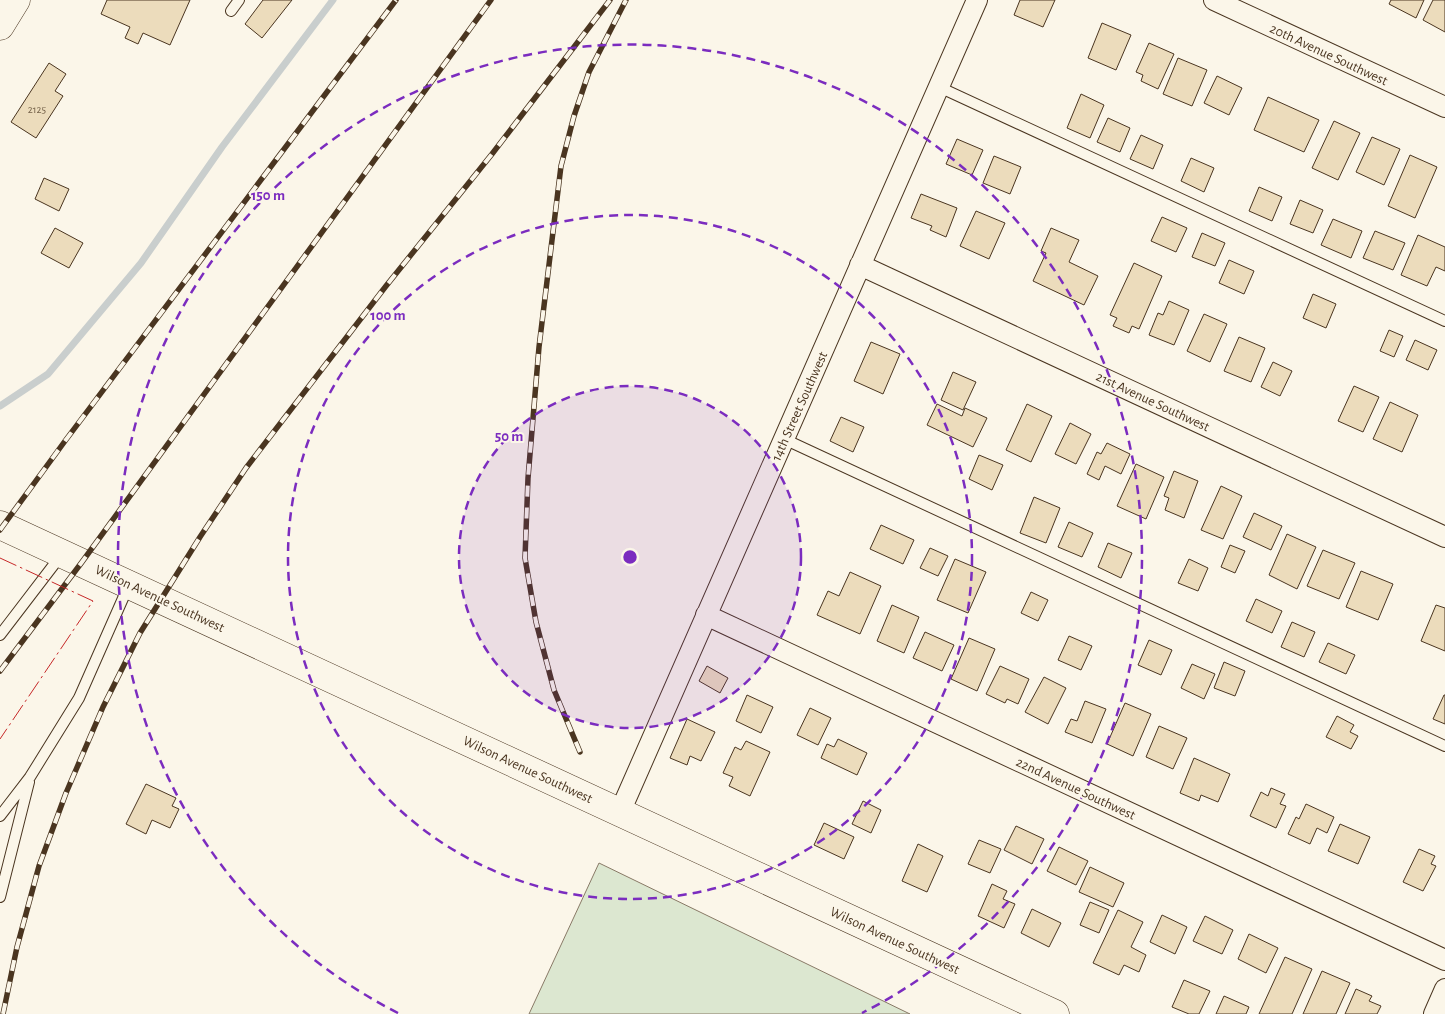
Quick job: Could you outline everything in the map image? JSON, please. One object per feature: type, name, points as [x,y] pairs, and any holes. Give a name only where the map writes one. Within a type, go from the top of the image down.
[{"type":"main road","points":[[0,26],[16,0]]},
{"type":"main road","name":"Wilson Avenue Southwest","points":[[0,525],[129,583],[1055,1014]]},
{"type":"street","name":"14th Street Southwest","points":[[620,812],[977,0]]},
{"type":"street","name":"20th Avenue Southwest","points":[[1214,0],[1445,108]]},
{"type":"street","name":"21st Avenue Southwest","points":[[860,265],[1445,537]]},
{"type":"street","name":"22nd Avenue Southwest","points":[[706,615],[1445,960]]},
{"type":"street","points":[[1434,1014],[1445,989]]},
{"type":"lane","points":[[231,11],[239,0]]},
{"type":"lane","points":[[939,87],[1445,321]]},
{"type":"lane","points":[[784,439],[1445,746]]},
{"type":"lane","points":[[0,635],[63,553]]},
{"type":"lane","points":[[0,816],[30,777],[79,698],[129,583]]},
{"type":"lane","points":[[0,897],[30,777]]},
{"type":"green space","points":[[599,863],[910,1014],[529,1014]]},
{"type":"building","points":[[107,0],[190,0],[170,45],[143,33],[138,44],[125,38],[130,27],[101,14]]},
{"type":"building","points":[[263,0],[292,0],[262,38],[245,24]]},
{"type":"building","points":[[1020,0],[1055,0],[1043,27],[1014,15]]},
{"type":"building","points":[[1391,0],[1424,0],[1416,18],[1389,4]]},
{"type":"building","points":[[1433,0],[1445,0],[1445,32],[1423,20]]},
{"type":"building","points":[[1102,23],[1131,35],[1116,70],[1088,58]]},
{"type":"building","points":[[1149,43],[1174,54],[1158,89],[1141,81],[1143,75],[1136,72]]},
{"type":"building","points":[[1178,58],[1207,70],[1192,106],[1163,94]]},
{"type":"building","points":[[49,63],[66,74],[55,91],[63,96],[36,138],[11,122]]},
{"type":"building","points":[[1217,76],[1242,88],[1229,115],[1204,103]]},
{"type":"building","points":[[1081,94],[1104,105],[1090,138],[1067,128]]},
{"type":"building","points":[[1268,97],[1319,120],[1304,152],[1254,130]]},
{"type":"building","points":[[1108,118],[1130,128],[1120,152],[1097,142]]},
{"type":"building","points":[[1334,121],[1360,133],[1338,180],[1312,168]]},
{"type":"building","points":[[1141,135],[1163,145],[1153,169],[1130,159]]},
{"type":"building","points":[[1372,137],[1400,149],[1384,185],[1356,172]]},
{"type":"building","points":[[957,139],[983,150],[972,175],[946,164]]},
{"type":"building","points":[[1410,155],[1437,167],[1415,218],[1388,206]]},
{"type":"building","points":[[994,156],[1021,167],[1010,194],[983,183]]},
{"type":"building","points":[[1191,158],[1214,168],[1204,192],[1181,181]]},
{"type":"building","points":[[44,178],[69,189],[59,211],[35,199]]},
{"type":"building","points":[[1259,187],[1282,197],[1272,221],[1249,211]]},
{"type":"building","points":[[921,194],[957,208],[946,237],[930,230],[932,226],[911,218]]},
{"type":"building","points":[[1300,200],[1323,210],[1313,233],[1290,224]]},
{"type":"building","points":[[976,211],[1005,223],[989,259],[960,246]]},
{"type":"building","points":[[1162,217],[1187,228],[1176,252],[1151,241]]},
{"type":"building","points":[[1333,219],[1362,231],[1351,258],[1321,245]]},
{"type":"building","points":[[55,228],[83,243],[69,268],[41,253]]},
{"type":"building","points":[[1051,228],[1079,240],[1069,262],[1098,276],[1084,305],[1033,281],[1046,253],[1041,251]]},
{"type":"building","points":[[1375,231],[1405,243],[1393,270],[1363,258]]},
{"type":"building","points":[[1202,233],[1225,243],[1215,266],[1192,257]]},
{"type":"building","points":[[1418,235],[1445,247],[1445,271],[1436,267],[1427,286],[1401,275]]},
{"type":"building","points":[[1229,260],[1254,271],[1244,294],[1219,283]]},
{"type":"building","points":[[1134,263],[1162,276],[1139,329],[1132,326],[1129,333],[1113,326],[1117,318],[1110,315]]},
{"type":"building","points":[[1313,294],[1336,304],[1326,328],[1303,318]]},
{"type":"building","points":[[1169,301],[1189,310],[1174,345],[1149,335],[1158,313],[1163,315]]},
{"type":"building","points":[[1204,314],[1227,324],[1210,362],[1187,351]]},
{"type":"building","points":[[1389,330],[1403,336],[1394,357],[1380,351]]},
{"type":"building","points":[[1239,337],[1265,348],[1251,382],[1224,371]]},
{"type":"building","points":[[1415,340],[1437,350],[1428,370],[1406,360]]},
{"type":"building","points":[[871,342],[900,354],[883,394],[854,381]]},
{"type":"building","points":[[1273,362],[1292,371],[1280,396],[1261,387]]},
{"type":"building","points":[[953,372],[976,382],[963,410],[941,400]]},
{"type":"building","points":[[1354,386],[1379,397],[1363,432],[1338,421]]},
{"type":"building","points":[[1390,402],[1418,415],[1402,452],[1373,439]]},
{"type":"building","points":[[937,404],[962,416],[965,408],[987,418],[973,447],[927,425]]},
{"type":"building","points":[[1027,404],[1052,416],[1031,462],[1006,450]]},
{"type":"building","points":[[841,417],[864,427],[853,452],[830,441]]},
{"type":"building","points":[[1070,423],[1091,434],[1076,464],[1055,454]]},
{"type":"building","points":[[1107,443],[1130,454],[1121,474],[1105,466],[1099,480],[1087,474],[1097,452],[1101,454]]},
{"type":"building","points":[[979,455],[1003,465],[992,490],[969,479]]},
{"type":"building","points":[[1136,464],[1164,477],[1146,519],[1117,506]]},
{"type":"building","points":[[1174,471],[1198,481],[1184,518],[1165,510],[1169,498],[1164,496]]},
{"type":"building","points":[[1221,486],[1242,496],[1223,539],[1201,530]]},
{"type":"building","points":[[1034,497],[1060,508],[1046,543],[1020,533]]},
{"type":"building","points":[[1254,513],[1282,526],[1271,550],[1243,537]]},
{"type":"building","points":[[1069,522],[1093,533],[1082,557],[1058,547]]},
{"type":"building","points":[[881,525],[914,540],[903,564],[870,549]]},
{"type":"building","points":[[1287,534],[1316,547],[1297,589],[1269,575]]},
{"type":"building","points":[[1108,543],[1132,553],[1121,578],[1098,567]]},
{"type":"building","points":[[1230,545],[1245,551],[1235,573],[1221,567]]},
{"type":"building","points":[[930,548],[948,556],[938,576],[920,568]]},
{"type":"building","points":[[1323,550],[1355,563],[1339,599],[1307,586]]},
{"type":"building","points":[[955,559],[986,572],[968,613],[937,600]]},
{"type":"building","points":[[1189,559],[1208,568],[1198,591],[1178,583]]},
{"type":"building","points":[[1361,571],[1393,584],[1378,620],[1346,607]]},
{"type":"building","points":[[850,572],[881,586],[860,634],[817,615],[828,591],[839,596]]},
{"type":"building","points":[[1031,592],[1048,600],[1038,621],[1021,613]]},
{"type":"building","points":[[1256,599],[1282,611],[1272,633],[1246,621]]},
{"type":"building","points":[[892,605],[919,617],[904,653],[877,641]]},
{"type":"building","points":[[1436,605],[1445,608],[1445,651],[1421,641]]},
{"type":"building","points":[[1292,622],[1315,632],[1304,657],[1281,647]]},
{"type":"building","points":[[925,632],[954,645],[942,671],[913,658]]},
{"type":"building","points":[[1069,636],[1092,646],[1081,670],[1058,660]]},
{"type":"building","points":[[969,638],[995,649],[977,691],[951,679]]},
{"type":"building","points":[[1149,640],[1172,650],[1161,675],[1138,665]]},
{"type":"building","points":[[1328,643],[1355,655],[1346,674],[1319,662]]},
{"type":"building","points":[[1224,662],[1245,671],[1235,696],[1214,688]]},
{"type":"building","points":[[1192,664],[1215,674],[1204,699],[1181,688]]},
{"type":"building","points":[[707,666],[728,678],[720,693],[699,681]]},
{"type":"building","points":[[1000,666],[1029,679],[1018,704],[1007,699],[1005,703],[986,694]]},
{"type":"building","points":[[1044,677],[1066,688],[1048,724],[1025,712]]},
{"type":"building","points":[[747,695],[773,707],[761,733],[736,721]]},
{"type":"building","points":[[1445,695],[1445,724],[1433,719]]},
{"type":"building","points":[[1085,701],[1106,709],[1092,743],[1065,732],[1071,719],[1077,721]]},
{"type":"building","points":[[1125,703],[1151,714],[1133,756],[1107,744]]},
{"type":"building","points":[[810,708],[831,718],[818,745],[797,735]]},
{"type":"building","points":[[1337,716],[1354,725],[1350,732],[1358,736],[1351,749],[1326,737]]},
{"type":"building","points":[[687,719],[715,732],[701,761],[690,756],[687,765],[670,758]]},
{"type":"building","points":[[1159,726],[1187,738],[1173,769],[1146,757]]},
{"type":"building","points":[[838,739],[867,753],[857,775],[821,758],[827,744],[834,747]]},
{"type":"building","points":[[746,741],[770,752],[750,796],[729,786],[733,777],[723,773],[735,747],[741,750]]},
{"type":"building","points":[[1194,758],[1230,774],[1218,802],[1201,795],[1199,801],[1180,793]]},
{"type":"building","points":[[146,784],[176,798],[172,806],[179,809],[170,828],[152,820],[146,834],[126,824]]},
{"type":"building","points":[[1271,788],[1285,794],[1280,804],[1286,806],[1276,828],[1250,816],[1261,792],[1268,796]]},
{"type":"building","points":[[863,801],[881,810],[871,833],[852,824]]},
{"type":"building","points":[[1306,804],[1334,817],[1327,833],[1317,828],[1310,844],[1288,834],[1296,817],[1299,819]]},
{"type":"building","points":[[824,823],[854,837],[844,859],[814,845]]},
{"type":"building","points":[[1340,824],[1370,837],[1358,864],[1328,851]]},
{"type":"building","points":[[1016,826],[1044,839],[1032,864],[1004,850]]},
{"type":"building","points":[[979,840],[1001,849],[990,873],[968,864]]},
{"type":"building","points":[[918,844],[943,856],[927,892],[902,881]]},
{"type":"building","points":[[1059,847],[1088,861],[1076,885],[1047,871]]},
{"type":"building","points":[[1419,849],[1435,856],[1431,864],[1436,866],[1423,891],[1403,882]]},
{"type":"building","points":[[1090,867],[1124,883],[1113,907],[1079,892]]},
{"type":"building","points":[[992,884],[1007,891],[1003,899],[1015,904],[1004,928],[978,916]]},
{"type":"building","points":[[1090,902],[1109,910],[1099,933],[1080,925]]},
{"type":"building","points":[[1032,909],[1061,923],[1049,947],[1021,933]]},
{"type":"building","points":[[1118,910],[1143,922],[1131,947],[1146,955],[1139,972],[1124,965],[1119,975],[1093,963]]},
{"type":"building","points":[[1162,915],[1187,927],[1175,954],[1150,942]]},
{"type":"building","points":[[1205,916],[1233,930],[1222,954],[1193,941]]},
{"type":"building","points":[[1249,934],[1278,948],[1266,973],[1238,959]]},
{"type":"building","points":[[1285,957],[1312,969],[1292,1014],[1259,1014]]},
{"type":"building","points":[[1322,971],[1350,983],[1336,1014],[1303,1014]]},
{"type":"building","points":[[1184,980],[1210,991],[1199,1014],[1189,1014],[1172,1007]]},
{"type":"building","points":[[1356,989],[1372,996],[1369,1001],[1381,1006],[1377,1014],[1345,1014]]},
{"type":"building","points":[[1224,996],[1249,1007],[1246,1014],[1216,1014]]},
{"type":"waterway","points":[[0,406],[48,374],[141,263],[222,147],[333,0]]},
{"type":"railway","points":[[0,530],[396,0]]},
{"type":"railway","points":[[0,671],[82,562],[491,0]]},
{"type":"railway","points":[[3,1014],[17,947],[39,866],[66,793],[103,707],[140,633],[246,468],[610,0]]},
{"type":"railway","points":[[580,752],[554,690],[536,622],[525,558],[528,478],[539,347],[561,166],[574,116],[589,72],[626,0]]},
{"type":"power","points":[[0,558],[93,601],[0,739]]}]
